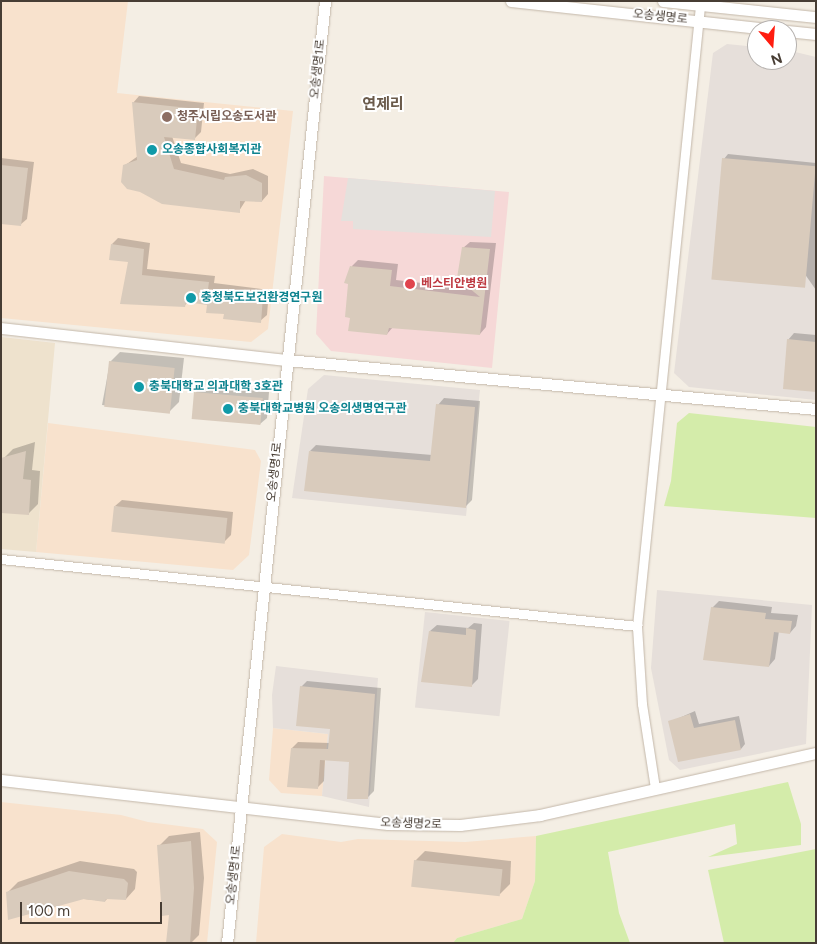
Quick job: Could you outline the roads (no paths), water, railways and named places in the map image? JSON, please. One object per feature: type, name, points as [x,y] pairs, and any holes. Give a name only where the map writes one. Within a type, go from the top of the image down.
[{"type":"street","name":"오송생명1로","points":[[227,943],[325,1]]},
{"type":"street","name":"오송생명로","points":[[511,1],[747,27]]},
{"type":"street","name":"오송생명로","points":[[664,1],[816,17]]},
{"type":"street","points":[[655,788],[642,704],[637,626],[659,394],[700,22],[700,6]]},
{"type":"street","points":[[797,32],[816,34]]},
{"type":"street","points":[[1,328],[287,360],[816,410]]},
{"type":"street","points":[[1,559],[263,585],[637,626]]},
{"type":"street","name":"오송생명2로","points":[[1,780],[242,809],[388,824],[460,825],[540,815],[816,753]]},
{"type":"place","name":"청주시립오송도서관","points":[[167,117]]},
{"type":"place","name":"오송종합사회복지관","points":[[152,150]]},
{"type":"place","name":"베스티안병원","points":[[410,284]]},
{"type":"place","name":"충청북도보건환경연구원","points":[[191,298]]},
{"type":"place","name":"충북대학교 의과대학 3호관","points":[[139,387]]},
{"type":"place","name":"충북대학교병원 오송의생명연구관","points":[[228,409]]},
{"type":"district","name":"연제리","points":[[383,105]]}]
